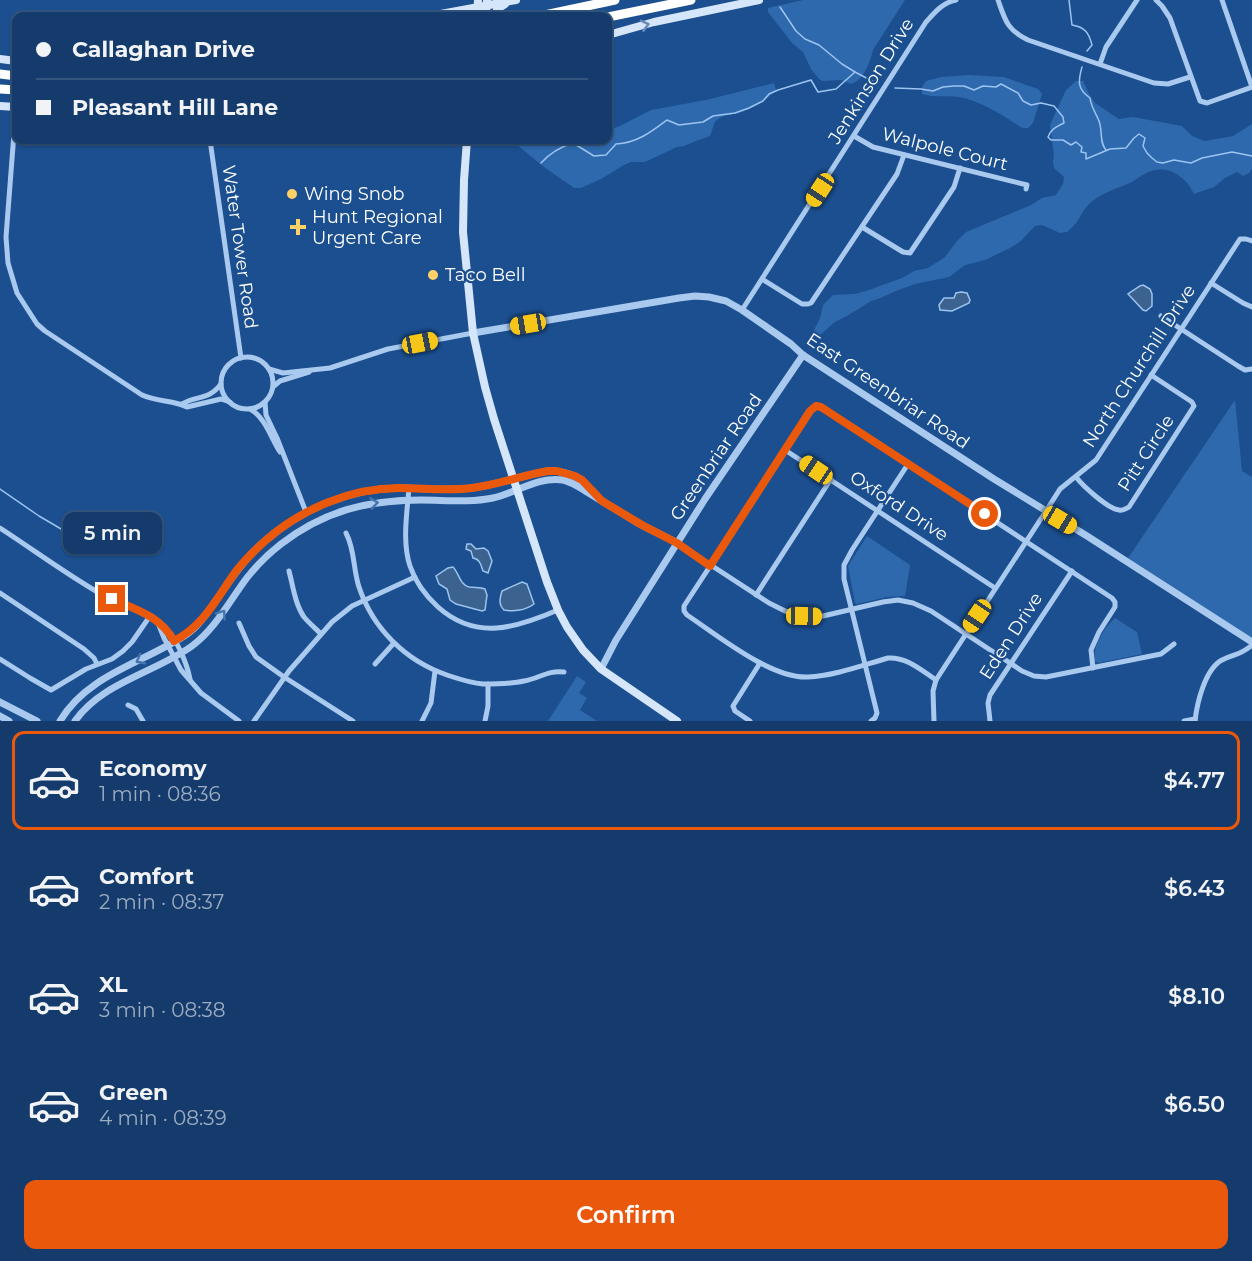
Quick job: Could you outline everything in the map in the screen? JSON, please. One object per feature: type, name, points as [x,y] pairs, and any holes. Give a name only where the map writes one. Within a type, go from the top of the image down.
[{"type":"highway","points":[[559,12],[615,0]]},
{"type":"highway","points":[[612,16],[691,0]]},
{"type":"main road","points":[[463,12],[487,3],[510,0]]},
{"type":"main road","points":[[497,12],[497,9],[510,0]]},
{"type":"main road","points":[[612,34],[654,22],[759,0]]},
{"type":"main road","points":[[467,144],[464,232],[473,333],[484,387],[512,480],[547,582],[567,627],[600,669],[677,721]]},
{"type":"street","name":"Jenkinson Drive","points":[[742,310],[926,22],[937,9],[956,0]]},
{"type":"street","points":[[998,0],[1006,22],[1021,37],[1154,83],[1168,84],[1190,77]]},
{"type":"street","points":[[1100,64],[1106,47],[1137,0]]},
{"type":"street","points":[[1156,0],[1170,18],[1190,77],[1198,98],[1202,102],[1252,87],[1222,0]]},
{"type":"street","name":"Walpole Court","points":[[854,136],[873,147],[1027,185],[1026,189]]},
{"type":"street","points":[[13,144],[6,237],[8,263],[17,293],[38,324],[51,336],[142,395],[187,407],[220,399],[256,412],[262,418],[272,440],[286,461]]},
{"type":"street","name":"Water Tower Road","points":[[211,144],[241,358]]},
{"type":"street","points":[[762,279],[797,302],[805,305],[814,299],[897,174],[904,155]]},
{"type":"street","points":[[862,227],[903,252],[910,253],[954,187],[960,168]]},
{"type":"street","name":"North Churchill Drive","points":[[936,680],[1057,492],[1096,460],[1240,239],[1252,241]]},
{"type":"street","points":[[1211,283],[1252,307]]},
{"type":"street","name":"East Greenbriar Road","points":[[473,333],[695,296],[726,301],[791,344],[803,355],[1252,643]]},
{"type":"street","points":[[1161,316],[1238,366],[1245,370],[1252,369]]},
{"type":"street","points":[[269,369],[283,373],[330,368],[388,349],[473,333]]},
{"type":"street","name":"Greenbriar Road","points":[[600,669],[677,543],[803,355]]},
{"type":"street","points":[[230,402],[223,393],[222,376],[231,362],[241,358],[256,358],[263,362],[272,375],[273,388]]},
{"type":"street","points":[[248,409],[265,402],[279,381],[313,370]]},
{"type":"street","name":"Pitt Circle","points":[[1076,477],[1089,491],[1117,510],[1129,507],[1194,406],[1192,402],[1151,375]]},
{"type":"street","points":[[182,404],[189,400],[209,396],[221,384]]},
{"type":"street","points":[[265,402],[266,415],[311,524]]},
{"type":"street","points":[[934,721],[933,691],[936,680],[905,660],[897,657],[888,658],[805,678],[790,675],[759,663],[685,613],[684,606],[816,406],[821,407],[1112,598],[1116,604],[1094,640],[1091,650],[1093,668]]},
{"type":"street","name":"Oxford Drive","points":[[785,450],[995,588]]},
{"type":"street","points":[[873,719],[877,710],[851,610],[844,579],[844,565],[908,464]]},
{"type":"street","points":[[60,721],[74,702],[95,684],[188,633],[197,625],[238,569],[252,554],[273,535],[306,512],[350,495],[372,490],[471,489],[548,471],[566,473],[582,480],[602,501]]},
{"type":"street","points":[[75,721],[100,696],[177,655],[198,640],[210,629],[260,562],[311,524],[363,505],[408,500],[457,502],[494,498],[533,483],[555,479],[574,483],[642,525],[677,543],[756,595],[785,611],[804,616],[823,616],[883,602],[898,600],[913,603],[931,611],[1022,671],[1034,676],[1046,677],[1161,654],[1174,644]]},
{"type":"street","points":[[756,595],[831,479]]},
{"type":"street","points":[[410,488],[407,545],[410,565],[423,591],[448,616],[472,626],[492,629],[533,621],[558,610]]},
{"type":"street","points":[[0,528],[98,592],[150,616],[169,632],[181,670],[201,693],[239,721]]},
{"type":"street","points":[[346,533],[352,544],[358,586],[372,615],[394,643],[418,662],[462,681],[488,684],[526,681],[554,671],[564,672]]},
{"type":"street","points":[[252,554],[260,562]]},
{"type":"street","points":[[290,571],[300,611],[321,634]]},
{"type":"street","name":"Eden Drive","points":[[990,721],[988,703],[990,695],[1072,571]]},
{"type":"street","points":[[254,721],[284,677],[340,615],[352,606],[415,577]]},
{"type":"street","points":[[0,593],[84,648],[97,664]]},
{"type":"street","points":[[0,659],[51,690],[123,651],[150,616]]},
{"type":"street","points":[[239,623],[256,657],[353,721]]},
{"type":"street","points":[[375,664],[394,643]]},
{"type":"street","points":[[1184,721],[1195,720],[1211,670],[1221,660],[1245,651],[1252,643]]},
{"type":"street","points":[[750,721],[735,711],[733,706],[759,663]]},
{"type":"street","points":[[422,721],[431,703],[435,671]]},
{"type":"street","points":[[485,721],[488,684]]},
{"type":"street","points":[[0,702],[37,721]]},
{"type":"street","points":[[128,705],[136,709],[143,721]]},
{"type":"street","points":[[0,716],[9,721]]},
{"type":"shaded area","points":[[803,0],[905,0],[873,50],[863,75],[851,84],[841,80],[820,80],[811,69],[803,52],[792,43],[768,12],[768,8]]},
{"type":"shaded area","points":[[969,75],[1004,77],[1038,89],[1042,94],[1033,123],[1028,128],[1022,128],[976,102],[954,96],[922,94],[922,87],[926,81],[941,77]]},
{"type":"shaded area","points":[[1076,81],[1083,81],[1095,103],[1119,119],[1133,117],[1182,126],[1192,136],[1205,141],[1233,136],[1252,124],[1252,169],[1243,176],[1237,172],[1214,187],[1194,194],[1186,182],[1175,173],[1162,170],[1148,172],[1095,199],[1067,232],[1060,233],[1042,225],[1035,226],[1021,241],[1010,248],[985,260],[965,265],[949,277],[915,284],[871,301],[835,322],[820,335],[813,336],[823,305],[833,295],[855,294],[902,278],[914,271],[928,268],[945,257],[966,232],[1031,205],[1042,198],[1056,195],[1063,184],[1064,177],[1054,168],[1050,125],[1066,90]]},
{"type":"shaded area","points":[[774,83],[776,90],[752,108],[718,119],[710,136],[677,147],[645,162],[631,162],[581,188],[574,188],[516,144],[612,144],[612,129],[651,110],[706,100]]},
{"type":"shaded area","points":[[1143,285],[1150,289],[1152,294],[1152,306],[1146,311],[1128,294]]},
{"type":"shaded area","points":[[956,293],[967,293],[969,303],[952,311],[940,310],[939,305],[944,298],[954,298]]},
{"type":"shaded area","points":[[1235,400],[1242,471],[1252,477],[1252,638],[1128,558]]},
{"type":"shaded area","points":[[867,536],[910,565],[905,596],[855,603],[848,566]]},
{"type":"shaded area","points":[[467,544],[471,544],[476,549],[484,548],[488,551],[492,561],[488,573],[483,571],[479,561],[473,558],[471,551],[466,549]]},
{"type":"shaded area","points":[[453,567],[466,586],[485,589],[487,595],[485,610],[456,604],[450,600],[447,589],[439,584],[436,576]]},
{"type":"shaded area","points":[[522,582],[527,584],[534,604],[520,610],[504,610],[500,603],[502,591]]},
{"type":"shaded area","points":[[1115,618],[1137,632],[1142,654],[1098,663],[1095,661],[1097,643]]},
{"type":"shaded area","points":[[577,676],[586,682],[579,693],[587,698],[580,710],[597,721],[548,721]]},
{"type":"waterway","points":[[1069,0],[1072,25],[1083,29],[1091,41],[1092,45],[1087,51]]},
{"type":"waterway","points":[[780,7],[796,31],[805,39],[819,45],[855,72]]},
{"type":"waterway","points":[[1082,67],[1081,88],[1090,98],[1099,121],[1106,150]]},
{"type":"waterway","points":[[575,144],[594,156],[606,155],[616,144],[637,139],[667,120],[679,125],[703,122],[713,116],[735,113],[749,108],[763,101],[769,94],[811,80],[818,92],[836,89],[855,72],[874,82]]},
{"type":"waterway","points":[[895,88],[933,91],[943,87],[964,86],[974,90],[983,86],[996,87],[1001,84],[1018,93],[1023,101],[1031,105],[1041,103],[1054,106],[1063,117],[1064,123],[1052,130],[1048,137],[1051,140],[1063,140],[1071,145],[1076,142],[1082,147],[1081,152],[1086,153],[1086,159],[1110,149],[1126,148],[1139,134],[1145,138],[1143,146],[1147,153],[1157,162],[1174,160],[1191,163],[1202,158],[1232,152],[1252,156]]},
{"type":"waterway","points":[[541,163],[548,156],[570,144]]},
{"type":"waterway","points":[[0,489],[39,516],[85,543]]},
{"type":"place","name":"Wing Snob","points":[[292,194]]},
{"type":"place","name":"Hunt Regional Urgent Care","points":[[298,227]]},
{"type":"place","name":"Taco Bell","points":[[433,275]]},
{"type":"route","points":[[112,599],[150,616],[169,632],[174,641],[197,625],[238,569],[257,548],[306,512],[350,495],[372,490],[471,489],[548,471],[566,473],[582,480],[602,501],[677,543],[710,566],[810,411],[816,406],[821,407],[985,514]]}]
